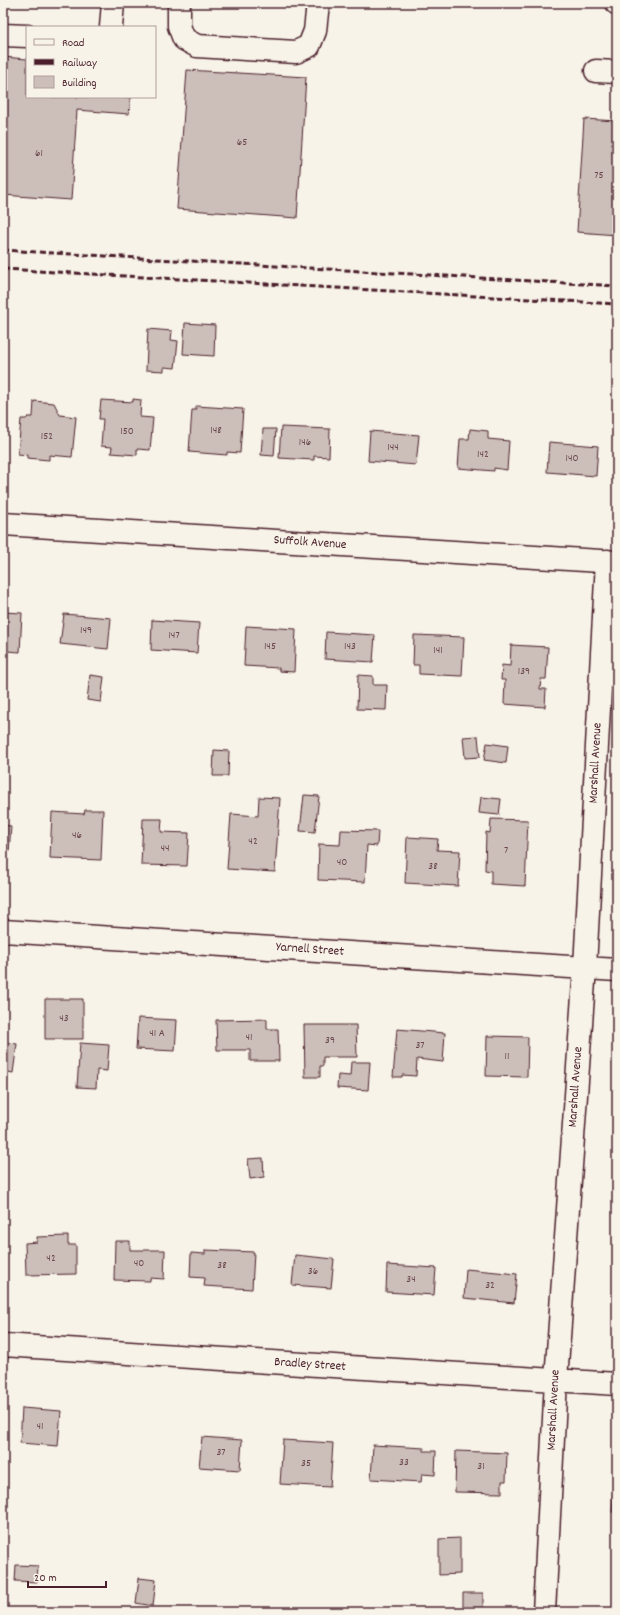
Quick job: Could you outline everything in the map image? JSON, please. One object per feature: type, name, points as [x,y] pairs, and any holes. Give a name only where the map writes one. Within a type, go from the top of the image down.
[{"type":"street","points":[[111,26],[113,3]]},
{"type":"street","points":[[179,3],[179,26],[184,39],[197,46],[296,52],[309,46],[315,31],[318,3]]},
{"type":"street","points":[[3,34],[26,36]]},
{"type":"street","points":[[596,71],[617,72]]},
{"type":"street","name":"Suffolk Avenue","points":[[3,524],[612,562]]},
{"type":"street","name":"Marshall Avenue","points":[[544,1612],[556,1380],[612,562]]},
{"type":"street","name":"Yarnell Street","points":[[3,931],[617,970]]},
{"type":"street","name":"Bradley Street","points":[[3,1345],[617,1384]]},
{"type":"building","points":[[3,57],[26,59],[26,98],[131,98],[129,114],[77,110],[71,200],[3,195]]},
{"type":"building","points":[[187,70],[306,77],[297,218],[177,209]]},
{"type":"building","points":[[584,119],[617,121],[617,235],[577,232]]},
{"type":"building","points":[[185,323],[215,325],[214,356],[183,354]]},
{"type":"building","points":[[148,329],[172,331],[171,340],[178,341],[175,368],[164,367],[164,371],[146,370]]},
{"type":"building","points":[[133,399],[141,400],[140,417],[153,418],[150,450],[137,449],[137,455],[111,453],[112,447],[101,446],[103,419],[99,419],[101,400],[133,402]]},
{"type":"building","points":[[34,401],[54,403],[60,415],[76,417],[72,457],[49,455],[49,460],[27,458],[27,455],[18,454],[21,419],[33,417]]},
{"type":"building","points":[[196,406],[243,409],[240,453],[227,452],[227,455],[189,452],[192,410],[196,410]]},
{"type":"building","points":[[281,427],[330,429],[329,457],[314,456],[314,460],[279,458]]},
{"type":"building","points":[[263,429],[276,429],[274,456],[261,455]]},
{"type":"building","points":[[470,429],[488,431],[488,439],[509,441],[507,470],[494,468],[494,471],[458,468],[460,439],[469,439]]},
{"type":"building","points":[[370,431],[419,435],[416,465],[368,461]]},
{"type":"building","points":[[549,442],[598,446],[596,476],[547,472]]},
{"type":"building","points":[[3,612],[22,613],[20,652],[7,651],[7,642],[3,642]]},
{"type":"building","points":[[64,614],[111,618],[108,649],[60,644]]},
{"type":"building","points":[[152,620],[199,623],[197,653],[151,650]]},
{"type":"building","points":[[246,626],[296,629],[294,672],[279,671],[279,668],[244,666]]},
{"type":"building","points":[[326,632],[375,635],[373,662],[325,659]]},
{"type":"building","points":[[414,635],[464,637],[462,676],[419,674],[419,665],[413,665]]},
{"type":"building","points":[[511,645],[548,647],[546,679],[541,679],[540,689],[546,689],[545,707],[504,704],[505,680],[501,680],[502,665],[510,666]]},
{"type":"building","points":[[90,675],[104,677],[101,702],[87,700]]},
{"type":"building","points":[[358,675],[373,676],[373,685],[387,685],[386,710],[357,709]]},
{"type":"building","points":[[478,736],[480,757],[465,758],[463,737]]},
{"type":"building","points":[[487,743],[508,746],[506,763],[484,760]]},
{"type":"building","points":[[214,750],[229,751],[228,776],[213,776]]},
{"type":"building","points":[[304,795],[319,796],[315,832],[300,831]]},
{"type":"building","points":[[259,797],[280,798],[275,872],[227,869],[231,814],[258,816]]},
{"type":"building","points":[[481,797],[501,799],[499,815],[479,813]]},
{"type":"building","points":[[85,810],[103,810],[101,860],[50,858],[52,812],[84,814]]},
{"type":"building","points":[[143,819],[162,819],[161,832],[189,833],[187,866],[141,865]]},
{"type":"building","points":[[491,819],[528,820],[525,886],[491,884],[491,871],[485,870],[486,832],[490,833]]},
{"type":"building","points":[[3,825],[11,826],[9,852],[3,851]]},
{"type":"building","points":[[341,830],[378,831],[377,846],[367,845],[365,882],[318,880],[319,844],[340,845]]},
{"type":"building","points":[[407,837],[438,839],[437,850],[460,851],[458,886],[405,883]]},
{"type":"building","points":[[45,999],[83,999],[83,1039],[45,1039]]},
{"type":"building","points":[[138,1018],[177,1020],[175,1051],[136,1049]]},
{"type":"building","points":[[267,1019],[267,1029],[278,1029],[279,1061],[250,1061],[250,1050],[217,1050],[216,1020]]},
{"type":"building","points":[[304,1025],[356,1025],[357,1057],[323,1057],[323,1066],[320,1066],[320,1077],[305,1077]]},
{"type":"building","points":[[397,1029],[445,1033],[443,1062],[417,1059],[416,1076],[402,1075],[402,1077],[393,1077]]},
{"type":"building","points":[[487,1036],[528,1037],[527,1077],[486,1076]]},
{"type":"building","points":[[3,1042],[17,1044],[13,1073],[3,1071]]},
{"type":"building","points":[[80,1043],[109,1045],[107,1071],[97,1070],[96,1088],[77,1087]]},
{"type":"building","points":[[351,1062],[370,1062],[368,1090],[337,1088],[338,1075],[350,1076]]},
{"type":"building","points":[[263,1158],[264,1177],[250,1179],[248,1159]]},
{"type":"building","points":[[68,1236],[68,1245],[76,1245],[76,1274],[26,1275],[25,1243],[37,1242],[37,1237]]},
{"type":"building","points":[[115,1241],[130,1241],[130,1250],[165,1250],[164,1279],[150,1278],[150,1281],[114,1280]]},
{"type":"building","points":[[205,1250],[254,1252],[252,1289],[204,1286],[205,1278],[190,1277],[191,1253],[205,1254]]},
{"type":"building","points":[[295,1255],[334,1259],[331,1288],[292,1285]]},
{"type":"building","points":[[387,1265],[436,1268],[434,1295],[386,1292]]},
{"type":"building","points":[[466,1269],[517,1274],[514,1303],[464,1298]]},
{"type":"building","points":[[22,1408],[61,1411],[58,1446],[20,1443]]},
{"type":"building","points":[[202,1437],[242,1440],[240,1470],[199,1467]]},
{"type":"building","points":[[283,1440],[333,1443],[330,1487],[280,1484]]},
{"type":"building","points":[[373,1445],[424,1448],[424,1451],[436,1451],[435,1475],[422,1474],[421,1482],[371,1479]]},
{"type":"building","points":[[456,1451],[507,1453],[506,1481],[502,1481],[502,1493],[455,1492]]},
{"type":"building","points":[[617,1459],[617,1513],[612,1512]]},
{"type":"building","points":[[460,1538],[460,1574],[439,1575],[439,1539]]},
{"type":"building","points":[[16,1565],[38,1566],[37,1582],[15,1581]]},
{"type":"building","points":[[139,1578],[156,1580],[153,1606],[136,1603]]},
{"type":"building","points":[[463,1593],[483,1593],[483,1612],[463,1612]]},
{"type":"railway","points":[[3,250],[617,286]]},
{"type":"railway","points":[[3,269],[617,304]]}]
